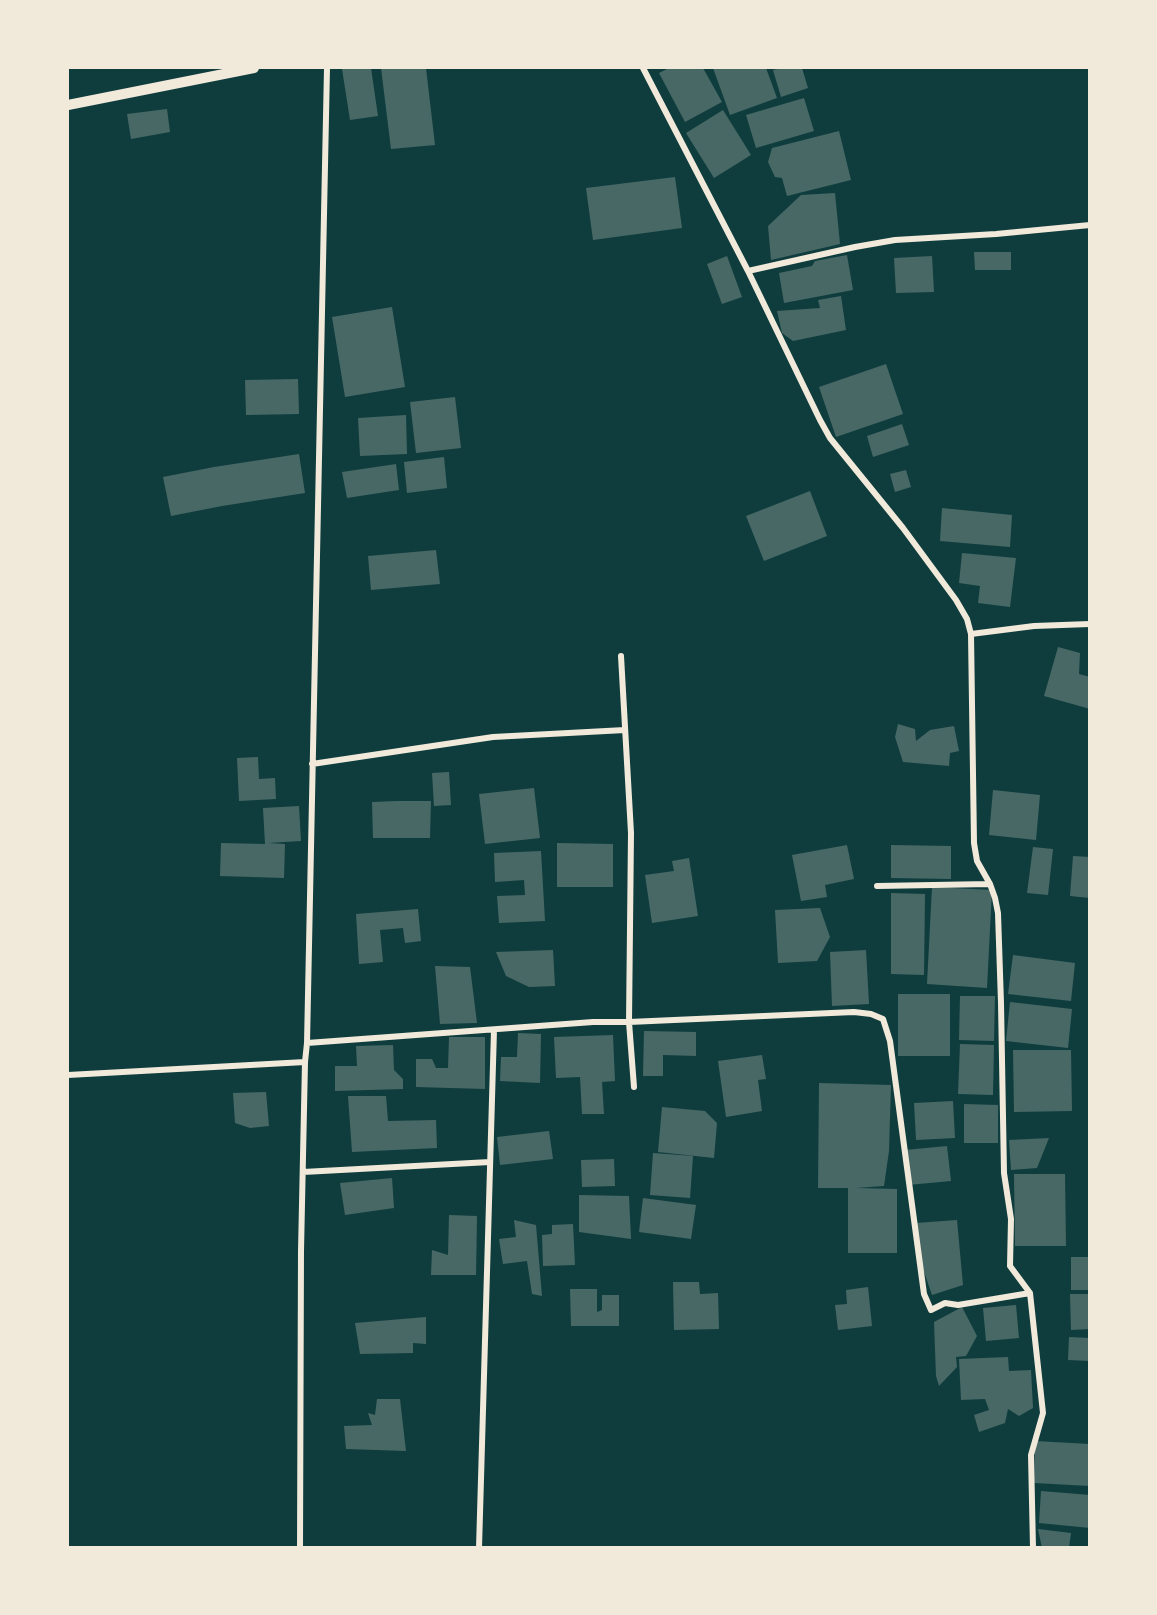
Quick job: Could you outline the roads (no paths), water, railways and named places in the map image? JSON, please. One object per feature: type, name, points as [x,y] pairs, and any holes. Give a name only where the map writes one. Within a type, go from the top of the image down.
[{"type":"street","points":[[68,105],[254,68]]},
{"type":"street","points":[[300,1548],[301,1251],[327,68]]},
{"type":"street","points":[[643,68],[748,272],[825,429],[956,600],[967,619],[971,634],[974,843],[977,861],[990,884],[998,913],[1004,1173],[1011,1219],[1010,1266],[1030,1293],[1043,1413],[1031,1455],[1033,1548]]},
{"type":"street","points":[[748,272],[895,240],[996,234],[1089,225]]},
{"type":"street","points":[[971,634],[1034,626],[1089,624]]},
{"type":"street","points":[[621,656],[632,833],[629,1022],[634,1087]]},
{"type":"street","points":[[312,764],[493,737],[625,730]]},
{"type":"street","points":[[877,886],[990,884]]},
{"type":"street","points":[[307,1043],[593,1022],[854,1012],[883,1018],[890,1041],[924,1294],[931,1310],[945,1303],[958,1305],[1030,1293]]},
{"type":"street","points":[[479,1548],[494,1030]]},
{"type":"street","points":[[68,1075],[305,1062]]},
{"type":"street","points":[[303,1172],[490,1162]]}]
